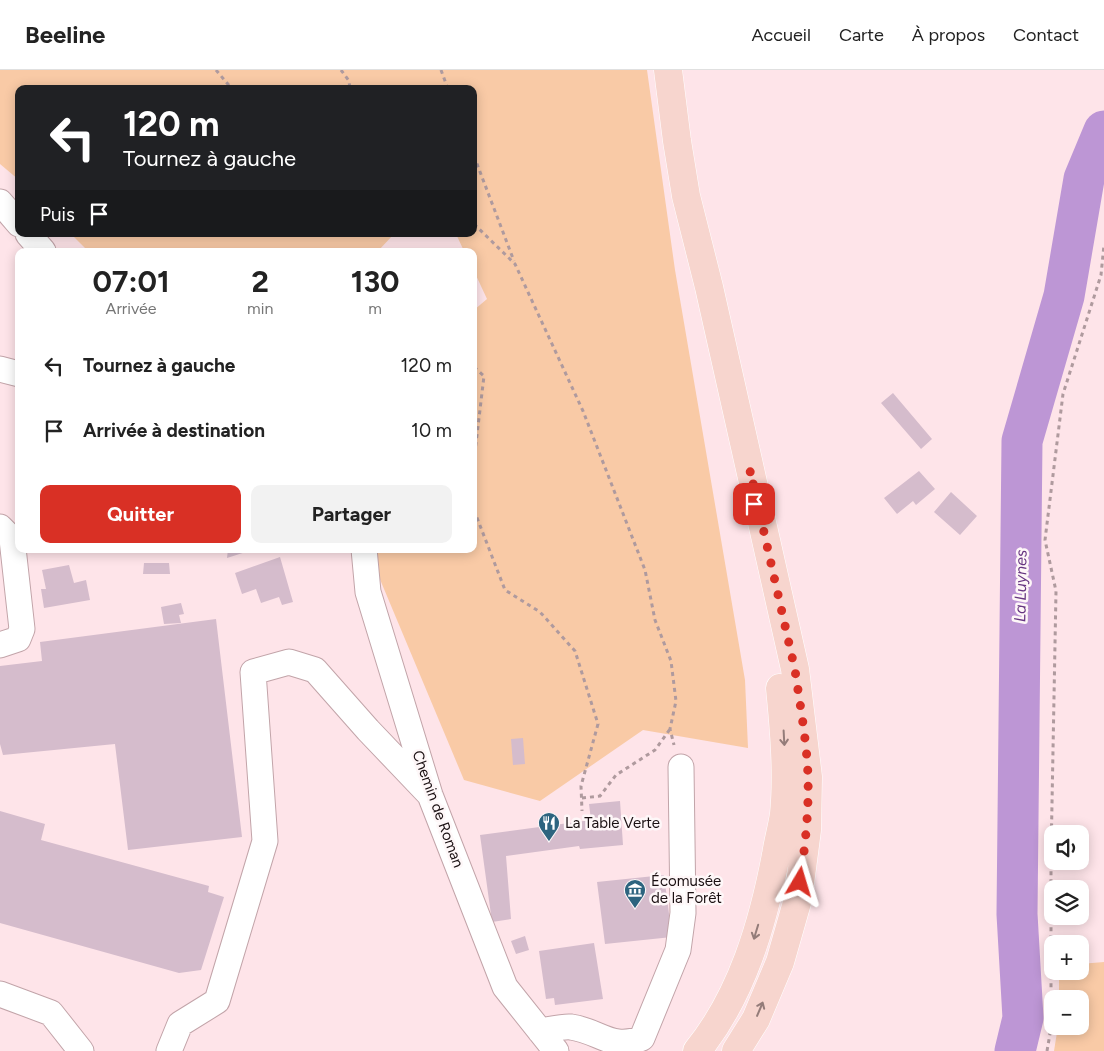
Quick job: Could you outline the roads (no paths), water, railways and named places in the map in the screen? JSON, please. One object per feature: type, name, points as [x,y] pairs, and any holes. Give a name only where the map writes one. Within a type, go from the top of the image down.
[{"type":"main road","points":[[668,70],[686,196],[709,287],[795,670],[808,777],[807,830],[798,899],[780,962],[756,1019],[736,1051]]},
{"type":"main road","points":[[697,1051],[706,1040],[733,995],[752,948],[770,886],[784,814],[784,745],[780,689],[750,470]]},
{"type":"street","points":[[0,202],[15,219]]},
{"type":"street","points":[[31,237],[40,248]]},
{"type":"street","points":[[0,369],[15,373]]},
{"type":"street","points":[[0,527],[12,539],[22,629],[18,639],[0,645]]},
{"type":"street","name":"Chemin de Roman","points":[[364,553],[368,592],[430,795],[505,987],[556,1051]]},
{"type":"street","points":[[169,1051],[180,1024],[217,1001],[265,841],[253,672],[289,662],[315,670],[368,730],[430,795]]},
{"type":"street","points":[[540,1031],[571,1027],[616,1048],[631,1046],[642,1038],[678,950],[683,913],[681,767]]},
{"type":"street","points":[[0,994],[51,1013],[81,1051]]},
{"type":"waterway","name":"La Luynes","points":[[1015,1051],[1023,1018],[1017,914],[1022,441],[1064,296],[1084,179],[1104,131]]},
{"type":"place","name":"La Table Verte","points":[[549,842]]},
{"type":"place","name":"Écomusée de la Forêt","points":[[635,909]]}]
